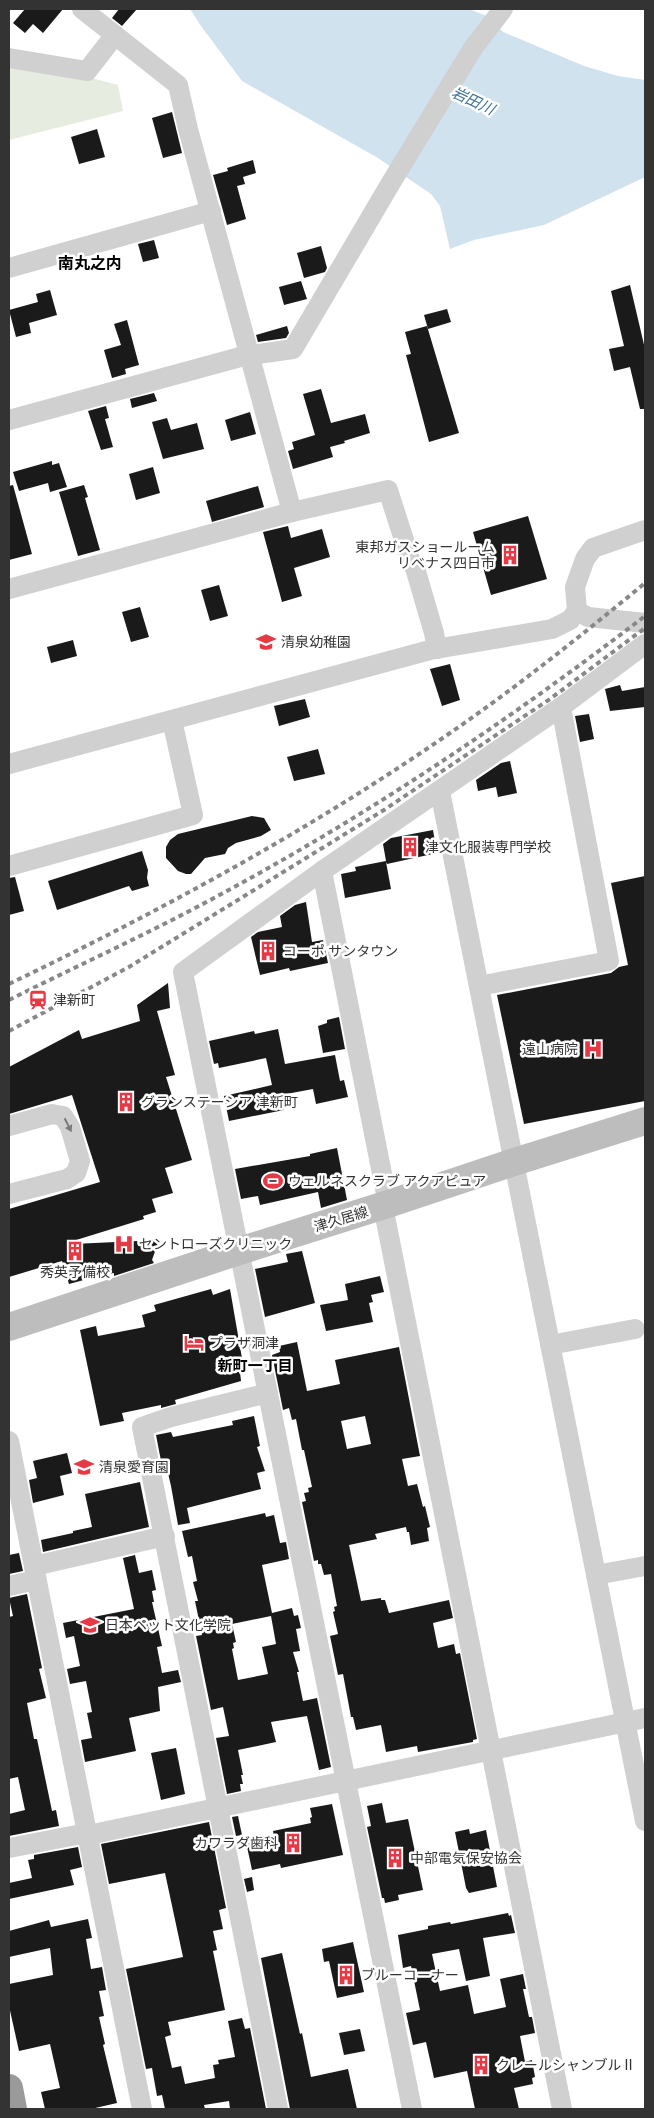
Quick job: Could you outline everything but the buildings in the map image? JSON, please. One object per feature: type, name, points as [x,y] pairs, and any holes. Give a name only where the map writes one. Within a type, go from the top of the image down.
[{"type":"highway","points":[[9,2088],[13,2109]]},
{"type":"main road","name":"津久居線","points":[[9,1327],[514,1162],[644,1126]]},
{"type":"street","points":[[82,9],[178,85],[188,129],[292,512]]},
{"type":"street","points":[[9,420],[244,356],[250,357],[293,349],[473,48],[500,12]]},
{"type":"street","points":[[9,58],[87,71],[116,35]]},
{"type":"street","points":[[9,268],[211,212]]},
{"type":"street","points":[[9,589],[292,512],[388,490],[411,562],[415,568],[437,649]]},
{"type":"street","points":[[9,764],[437,649],[552,629],[566,623],[577,611],[575,588],[585,559],[593,548],[645,530]]},
{"type":"street","points":[[577,611],[588,617],[645,623]]},
{"type":"street","points":[[412,2109],[241,1250],[183,972],[322,871],[561,707],[645,644]]},
{"type":"street","points":[[479,986],[609,961],[561,707]]},
{"type":"street","points":[[9,866],[193,815],[172,720]]},
{"type":"street","points":[[440,791],[645,1821]]},
{"type":"street","points":[[322,871],[562,2109]]},
{"type":"street","points":[[9,1126],[52,1114],[63,1116],[70,1127],[80,1161],[76,1173],[67,1179],[9,1194]]},
{"type":"street","points":[[550,1345],[634,1329]]},
{"type":"street","points":[[268,1393],[171,1417],[142,1427],[278,2109]]},
{"type":"street","points":[[9,1442],[142,2109]]},
{"type":"street","points":[[9,1586],[35,1573],[165,1536]]},
{"type":"street","points":[[596,1575],[645,1566]]},
{"type":"street","points":[[9,1848],[87,1833],[93,1834],[645,1718]]},
{"type":"shaded area","points":[[9,64],[88,77],[118,85],[123,111],[9,140]]},
{"type":"water","name":"岩田川","points":[[190,9],[469,9],[487,16],[503,32],[584,66],[618,76],[645,80],[645,177],[544,225],[474,240],[450,249],[440,206],[431,194],[378,158],[242,81]]},
{"type":"railway","points":[[9,984],[179,898],[344,803],[450,733],[500,697],[645,583]]},
{"type":"railway","points":[[9,1000],[198,906],[334,829],[493,727],[645,616]]},
{"type":"railway","points":[[9,1031],[129,967],[384,810],[550,699],[645,628]]},
{"type":"place","name":"東邦ガスショールーム リベナス四日市","points":[[510,555]]},
{"type":"place","name":"清泉幼稚園","points":[[266,642]]},
{"type":"place","name":"津文化服装専門学校","points":[[410,847]]},
{"type":"place","name":"コーポ サンタウン","points":[[268,951]]},
{"type":"place","name":"津新町","points":[[38,1000]]},
{"type":"place","name":"遠山病院","points":[[593,1049]]},
{"type":"place","name":"グランステーシア 津新町","points":[[126,1102]]},
{"type":"place","name":"ウェルネスクラブ アクアピュア","points":[[273,1181]]},
{"type":"place","name":"セントローズクリニック","points":[[124,1244]]},
{"type":"place","name":"秀英予備校","points":[[75,1251]]},
{"type":"place","name":"プラザ洞津","points":[[194,1343]]},
{"type":"place","name":"清泉愛育園","points":[[84,1467]]},
{"type":"place","name":"日本ペット文化学院","points":[[90,1625]]},
{"type":"place","name":"カワラダ歯科","points":[[293,1843]]},
{"type":"place","name":"中部電気保安協会","points":[[395,1858]]},
{"type":"place","name":"ブルーコーナー","points":[[346,1975]]},
{"type":"place","name":"クレールシャンブルⅡ","points":[[481,2065]]},
{"type":"district","name":"南丸之内","points":[[90,263]]},
{"type":"district","name":"新町一丁目","points":[[255,1366]]}]
